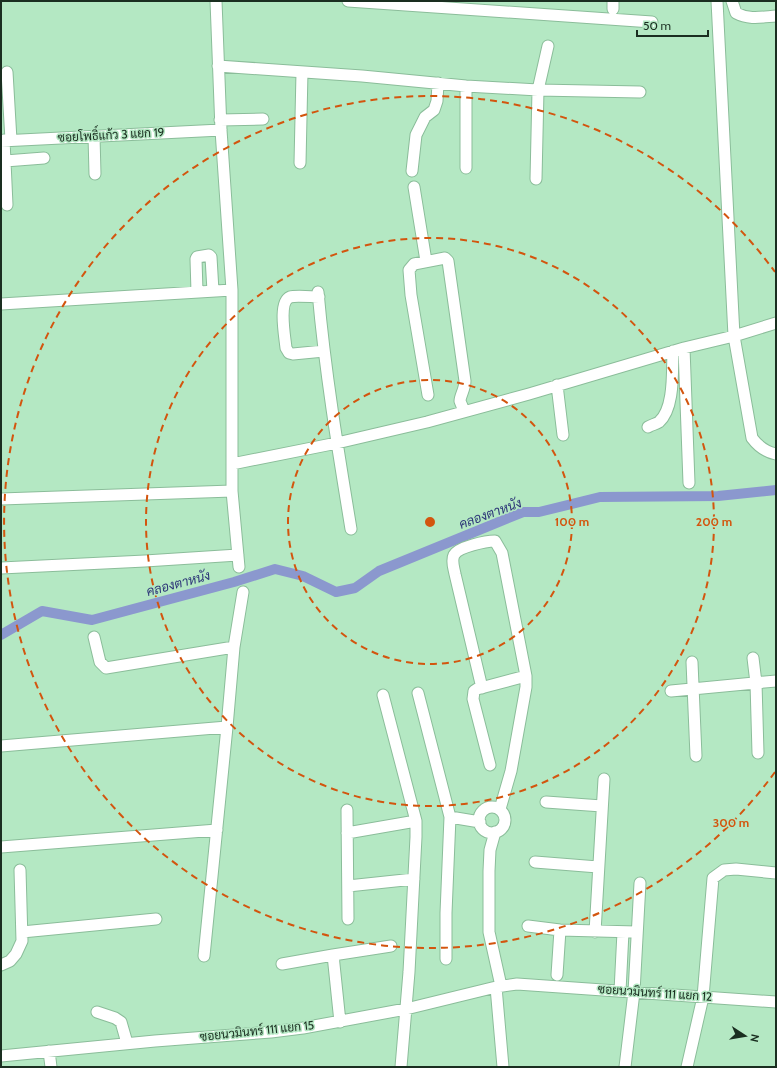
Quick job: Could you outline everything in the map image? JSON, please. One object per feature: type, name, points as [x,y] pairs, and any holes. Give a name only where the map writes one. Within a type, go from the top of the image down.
[{"type":"street","points":[[216,1],[220,125],[232,290],[232,491],[239,567]]},
{"type":"street","points":[[348,1],[652,22]]},
{"type":"street","points":[[717,1],[734,336],[752,438],[757,445],[776,454]]},
{"type":"street","points":[[732,1],[736,13],[743,17],[776,18]]},
{"type":"street","points":[[536,179],[538,90],[548,46]]},
{"type":"street","points":[[218,66],[466,86],[538,90],[640,92]]},
{"type":"street","points":[[7,72],[5,161],[7,205]]},
{"type":"street","points":[[300,162],[302,72]]},
{"type":"street","points":[[412,171],[416,135],[425,117],[434,110],[437,101],[438,83]]},
{"type":"street","points":[[466,86],[466,168]]},
{"type":"street","name":"ซอยโพธิ์แก้ว 3 แยก 19","points":[[6,140],[94,136],[220,125],[262,119]]},
{"type":"street","points":[[94,136],[95,174]]},
{"type":"street","points":[[5,161],[44,158]]},
{"type":"street","points":[[414,187],[426,261]]},
{"type":"street","points":[[197,292],[196,259],[200,255],[209,255],[211,257],[213,292]]},
{"type":"street","points":[[428,395],[411,295],[409,270],[414,264],[445,258],[448,260],[465,381],[465,389],[460,401],[464,411]]},
{"type":"street","points":[[1,304],[232,290]]},
{"type":"street","points":[[324,351],[293,354],[286,348],[283,311],[285,302],[290,297],[318,294],[324,351],[351,529]]},
{"type":"street","points":[[232,464],[337,443],[427,422],[776,323]]},
{"type":"street","points":[[684,348],[689,483]]},
{"type":"street","points":[[648,427],[659,422],[665,415],[671,388],[673,351]]},
{"type":"street","points":[[557,385],[563,435]]},
{"type":"street","points":[[1,499],[232,491]]},
{"type":"street","points":[[482,688],[455,574],[453,557],[455,553],[463,548],[489,541],[495,541],[502,554],[526,676],[526,687],[511,771],[500,809],[505,818],[505,822],[499,831],[490,832],[485,830],[480,822],[480,817],[486,809],[490,807],[500,809]]},
{"type":"street","points":[[1,568],[145,561],[238,554]]},
{"type":"street","points":[[204,956],[234,647],[243,592]]},
{"type":"street","points":[[94,637],[100,662],[106,668],[234,647]]},
{"type":"street","points":[[753,658],[756,683],[758,753]]},
{"type":"street","points":[[692,662],[696,756]]},
{"type":"street","points":[[490,765],[473,699],[474,692],[482,688],[526,676]]},
{"type":"street","points":[[672,691],[776,681]]},
{"type":"street","points":[[418,693],[450,817],[446,913],[446,959]]},
{"type":"street","points":[[383,695],[416,821],[414,879],[401,1067]]},
{"type":"street","points":[[1,746],[227,727]]},
{"type":"street","points":[[595,932],[604,779]]},
{"type":"street","points":[[546,802],[602,806]]},
{"type":"street","points":[[347,810],[348,919]]},
{"type":"street","points":[[450,817],[480,822]]},
{"type":"street","points":[[347,833],[416,821]]},
{"type":"street","points":[[1,847],[217,830]]},
{"type":"street","points":[[495,832],[490,850],[489,932],[498,987],[503,1067]]},
{"type":"street","points":[[535,862],[598,867]]},
{"type":"street","points":[[687,1067],[703,997],[713,878],[724,870],[736,869],[776,873]]},
{"type":"street","points":[[1,965],[10,961],[16,954],[22,941],[20,870]]},
{"type":"street","points":[[348,886],[414,879]]},
{"type":"street","points":[[624,1067],[634,992],[636,932],[640,883]]},
{"type":"street","points":[[22,932],[156,919]]},
{"type":"street","points":[[528,926],[595,932],[636,932]]},
{"type":"street","points":[[557,975],[560,930]]},
{"type":"street","points":[[620,991],[623,932]]},
{"type":"street","points":[[282,964],[391,946]]},
{"type":"street","points":[[333,955],[340,1022]]},
{"type":"street","name":"ซอยนวมินทร์ 111 แยก 15","points":[[1,1056],[127,1043],[271,1032],[340,1022],[406,1009],[498,987],[517,984],[534,984]]},
{"type":"street","name":"ซอยนวมินทร์ 111 แยก 12","points":[[534,984],[776,1002]]},
{"type":"street","points":[[97,1012],[115,1018],[121,1022],[127,1043]]},
{"type":"street","points":[[49,1051],[51,1067]]},
{"type":"waterway","name":"คลองตาหนัง","points":[[1,635],[42,611],[92,620],[234,582],[275,569],[303,576],[336,592],[355,588],[379,571],[523,512],[539,512],[600,497],[718,496],[776,490]]}]
